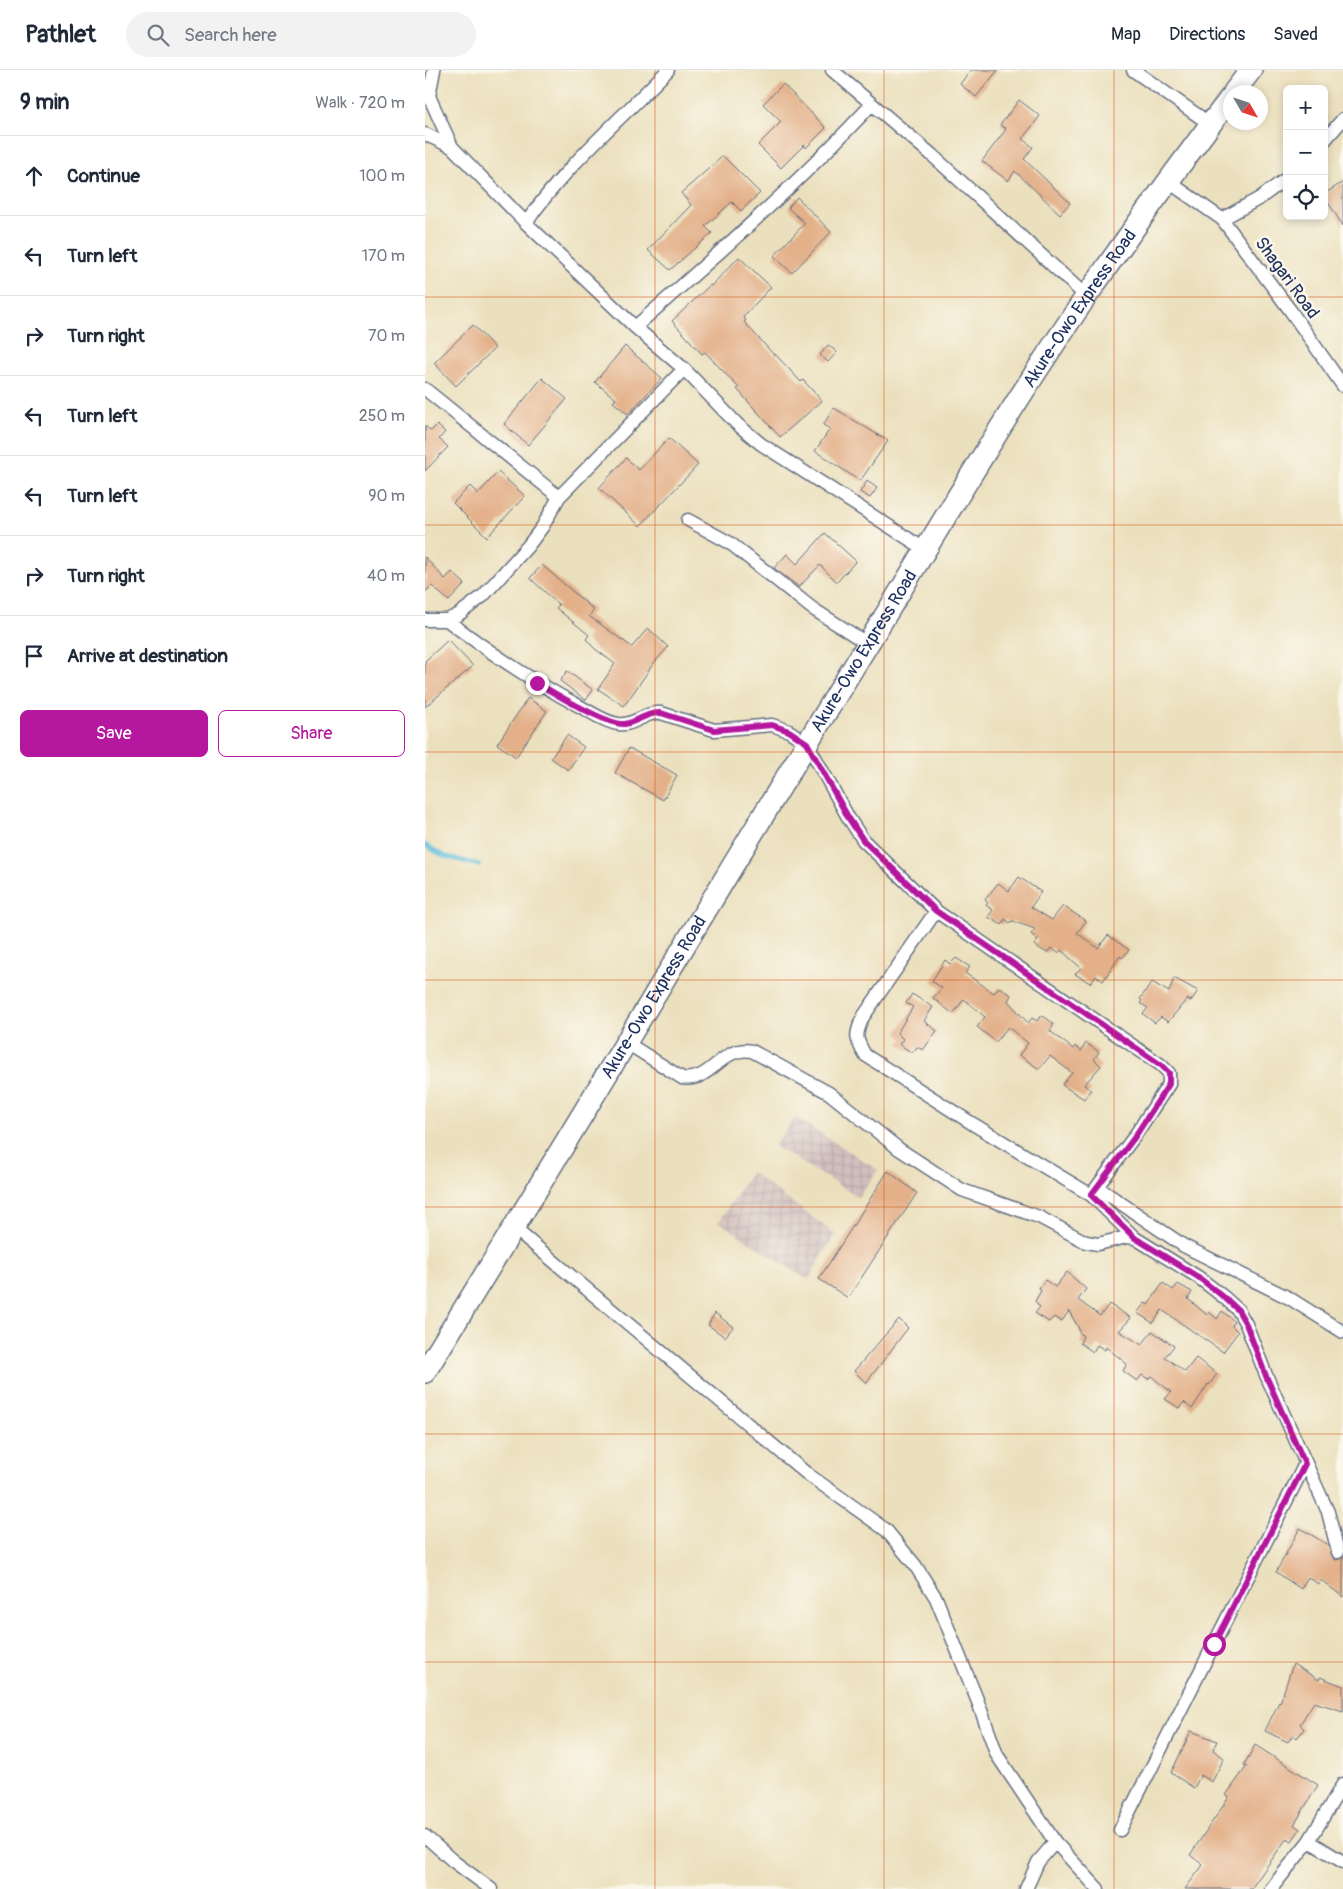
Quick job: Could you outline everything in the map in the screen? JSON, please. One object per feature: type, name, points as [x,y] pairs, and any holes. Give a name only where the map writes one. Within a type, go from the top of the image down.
[{"type":"highway","points":[[1239,85],[1251,70]]},
{"type":"highway","name":"Akure-Owo Express Road","points":[[425,1372],[627,1043],[807,743],[1022,395],[1086,296],[1223,107]]},
{"type":"street","points":[[434,70],[427,97],[452,147],[526,224],[635,327],[685,369],[737,424],[761,444],[926,550]]},
{"type":"street","points":[[526,224],[543,199],[554,187],[668,70]]},
{"type":"street","points":[[832,70],[932,155],[1086,296]]},
{"type":"street","points":[[1133,70],[1210,124]]},
{"type":"street","points":[[635,327],[735,240],[840,138],[872,104]]},
{"type":"street","points":[[1328,136],[1343,119]]},
{"type":"street","points":[[425,134],[452,147]]},
{"type":"street","points":[[1222,219],[1260,198],[1283,181]]},
{"type":"street","name":"Shagari Road","points":[[1169,182],[1222,219],[1341,379]]},
{"type":"street","points":[[425,620],[447,620],[457,616],[483,596],[528,546],[543,526],[559,497],[685,369]]},
{"type":"street","points":[[425,389],[559,497]]},
{"type":"street","points":[[688,520],[730,543],[813,609],[868,644]]},
{"type":"street","points":[[447,620],[537,683],[617,724],[626,724],[653,712],[714,730],[772,725],[789,731],[807,743],[863,840],[936,911],[1161,1065],[1169,1073],[1169,1084],[1134,1138],[1094,1191]]},
{"type":"street","points":[[936,911],[863,1017],[856,1034],[858,1044],[865,1055],[973,1124],[1094,1191],[1184,1246],[1289,1298],[1343,1332]]},
{"type":"street","points":[[627,1043],[682,1078],[690,1079],[700,1076],[734,1052],[742,1049],[752,1051],[829,1093],[899,1149],[962,1190],[1039,1217],[1086,1242],[1098,1244],[1127,1237],[1135,1238]]},
{"type":"street","points":[[1094,1191],[1135,1238],[1198,1277],[1238,1310],[1246,1324],[1266,1376],[1328,1512],[1338,1552]]},
{"type":"street","points":[[514,1228],[806,1473],[886,1530],[915,1565],[936,1598],[997,1755],[1055,1842],[1098,1889]]},
{"type":"street","points":[[1120,1830],[1305,1464]]},
{"type":"street","points":[[1271,1889],[1309,1841],[1343,1784]]},
{"type":"street","points":[[425,1836],[453,1861],[491,1889]]},
{"type":"street","points":[[1309,1841],[1343,1862]]},
{"type":"street","points":[[1026,1889],[1038,1862],[1055,1842]]},
{"type":"shaded area","points":[[795,1117],[878,1170],[858,1197],[774,1146]]},
{"type":"shaded area","points":[[751,1172],[835,1234],[808,1280],[719,1222]]},
{"type":"building","points":[[971,70],[998,70],[976,97],[960,84]]},
{"type":"building","points":[[783,84],[826,128],[806,148],[804,145],[781,168],[758,145],[781,122],[763,104]]},
{"type":"building","points":[[1019,100],[1040,116],[1022,139],[1033,147],[1024,159],[1070,203],[1060,214],[1015,171],[1008,181],[982,161],[1006,129],[1000,125]]},
{"type":"building","points":[[723,156],[760,193],[741,211],[732,202],[705,226],[712,233],[670,270],[648,250],[691,205],[681,193]]},
{"type":"building","points":[[1343,182],[1343,226],[1328,202],[1328,191]]},
{"type":"building","points":[[797,197],[831,232],[792,273],[774,256],[805,223],[788,208]]},
{"type":"building","points":[[739,257],[771,287],[743,317],[746,320],[744,322],[774,355],[801,382],[803,380],[822,401],[780,437],[737,389],[739,388],[705,352],[702,354],[672,321],[711,286]]},
{"type":"building","points":[[473,325],[495,348],[456,386],[434,363]]},
{"type":"building","points":[[828,345],[837,352],[828,362],[820,355]]},
{"type":"building","points":[[625,346],[662,378],[628,414],[613,402],[616,399],[595,382]]},
{"type":"building","points":[[542,378],[567,399],[528,445],[504,424]]},
{"type":"building","points":[[834,408],[888,441],[860,481],[815,451],[830,429],[823,425]]},
{"type":"building","points":[[437,425],[445,432],[439,439],[448,447],[425,471],[425,426],[431,431]]},
{"type":"building","points":[[669,438],[698,465],[640,526],[599,488],[626,458],[639,470]]},
{"type":"building","points":[[498,472],[525,496],[487,537],[453,503],[470,486],[478,494]]},
{"type":"building","points":[[867,481],[877,488],[870,498],[860,492]]},
{"type":"building","points":[[825,533],[856,561],[837,582],[820,565],[799,587],[774,568],[787,554],[797,564]]},
{"type":"building","points":[[425,557],[445,579],[452,572],[465,584],[449,601],[432,586],[425,592]]},
{"type":"building","points":[[542,565],[594,610],[589,616],[632,647],[648,628],[668,647],[654,663],[624,706],[598,689],[615,664],[594,648],[586,639],[589,635],[556,608],[559,605],[530,578]]},
{"type":"building","points":[[448,640],[473,666],[425,707],[425,661]]},
{"type":"building","points":[[567,671],[593,690],[586,700],[560,681]]},
{"type":"building","points":[[528,698],[547,711],[516,757],[497,744]]},
{"type":"building","points":[[567,735],[584,747],[568,770],[551,758]]},
{"type":"building","points":[[629,748],[677,775],[663,800],[615,773]]},
{"type":"building","points":[[1019,877],[1041,892],[1031,907],[1052,920],[1063,906],[1086,921],[1077,933],[1098,948],[1108,935],[1129,950],[1122,958],[1120,956],[1103,981],[1096,976],[1090,983],[1075,974],[1081,968],[1061,950],[1058,953],[1051,948],[1047,953],[1034,945],[1038,940],[1031,934],[1035,929],[1012,921],[1010,923],[1005,919],[1002,925],[988,917],[993,910],[986,905],[988,903],[985,900],[998,883],[1009,891]]},
{"type":"building","points":[[956,958],[970,967],[965,973],[994,993],[999,987],[1011,995],[1008,1001],[1028,1023],[1032,1018],[1037,1021],[1042,1015],[1054,1024],[1050,1031],[1073,1049],[1075,1046],[1081,1051],[1086,1043],[1099,1052],[1094,1059],[1101,1066],[1084,1085],[1091,1090],[1084,1099],[1062,1085],[1072,1073],[1050,1056],[1039,1069],[1019,1055],[1028,1043],[1008,1027],[996,1042],[977,1027],[985,1017],[964,999],[953,1014],[933,998],[942,988],[932,981],[945,960],[950,964]]},
{"type":"building","points":[[1174,978],[1198,991],[1191,1001],[1187,999],[1168,1022],[1161,1017],[1155,1023],[1143,1014],[1148,1008],[1140,1003],[1142,1001],[1140,999],[1152,982],[1169,992]]},
{"type":"building","points":[[912,994],[933,1007],[924,1021],[937,1031],[923,1050],[917,1047],[912,1053],[899,1044],[903,1039],[897,1033],[913,1007],[906,1003]]},
{"type":"building","points":[[888,1171],[917,1193],[848,1298],[819,1279]]},
{"type":"building","points":[[1067,1272],[1086,1289],[1078,1300],[1100,1316],[1109,1304],[1131,1318],[1119,1331],[1142,1345],[1152,1331],[1174,1346],[1165,1357],[1185,1372],[1196,1358],[1217,1374],[1208,1384],[1192,1409],[1184,1402],[1179,1408],[1165,1399],[1171,1392],[1151,1376],[1148,1379],[1142,1375],[1137,1381],[1123,1371],[1127,1364],[1106,1347],[1105,1350],[1097,1345],[1093,1352],[1080,1343],[1083,1336],[1079,1332],[1069,1311],[1062,1321],[1054,1317],[1049,1322],[1035,1313],[1040,1307],[1035,1301],[1041,1291],[1039,1288],[1045,1280],[1055,1287]]},
{"type":"building","points":[[1163,1283],[1173,1290],[1178,1284],[1192,1292],[1188,1299],[1207,1315],[1209,1312],[1217,1319],[1222,1311],[1234,1321],[1232,1326],[1238,1332],[1223,1352],[1162,1310],[1153,1323],[1137,1313],[1145,1303],[1148,1305]]},
{"type":"building","points":[[715,1313],[733,1327],[725,1337],[708,1325]]},
{"type":"building","points":[[899,1319],[908,1328],[866,1383],[854,1371]]},
{"type":"building","points":[[1300,1528],[1328,1545],[1333,1558],[1336,1560],[1343,1558],[1343,1597],[1321,1580],[1318,1584],[1308,1577],[1301,1589],[1276,1572]]},
{"type":"building","points":[[1293,1664],[1319,1680],[1320,1677],[1343,1686],[1343,1711],[1314,1702],[1300,1724],[1304,1729],[1297,1738],[1293,1735],[1288,1742],[1265,1731],[1280,1703]]},
{"type":"building","points":[[1191,1731],[1217,1741],[1213,1750],[1224,1758],[1212,1782],[1201,1775],[1194,1788],[1171,1773]]},
{"type":"building","points":[[1255,1745],[1318,1785],[1294,1825],[1300,1829],[1292,1841],[1287,1838],[1251,1889],[1185,1889],[1203,1865],[1190,1855],[1229,1797],[1226,1795],[1247,1766],[1244,1765]]},
{"type":"waterway","points":[[425,845],[444,856],[479,865]]},
{"type":"route","points":[[537,683],[617,724],[626,724],[653,712],[714,730],[772,725],[789,731],[807,743],[863,840],[936,911],[1161,1065],[1169,1073],[1169,1084],[1134,1138],[1091,1195],[1135,1238],[1198,1277],[1238,1310],[1246,1324],[1266,1376],[1305,1464],[1214,1644]]}]
